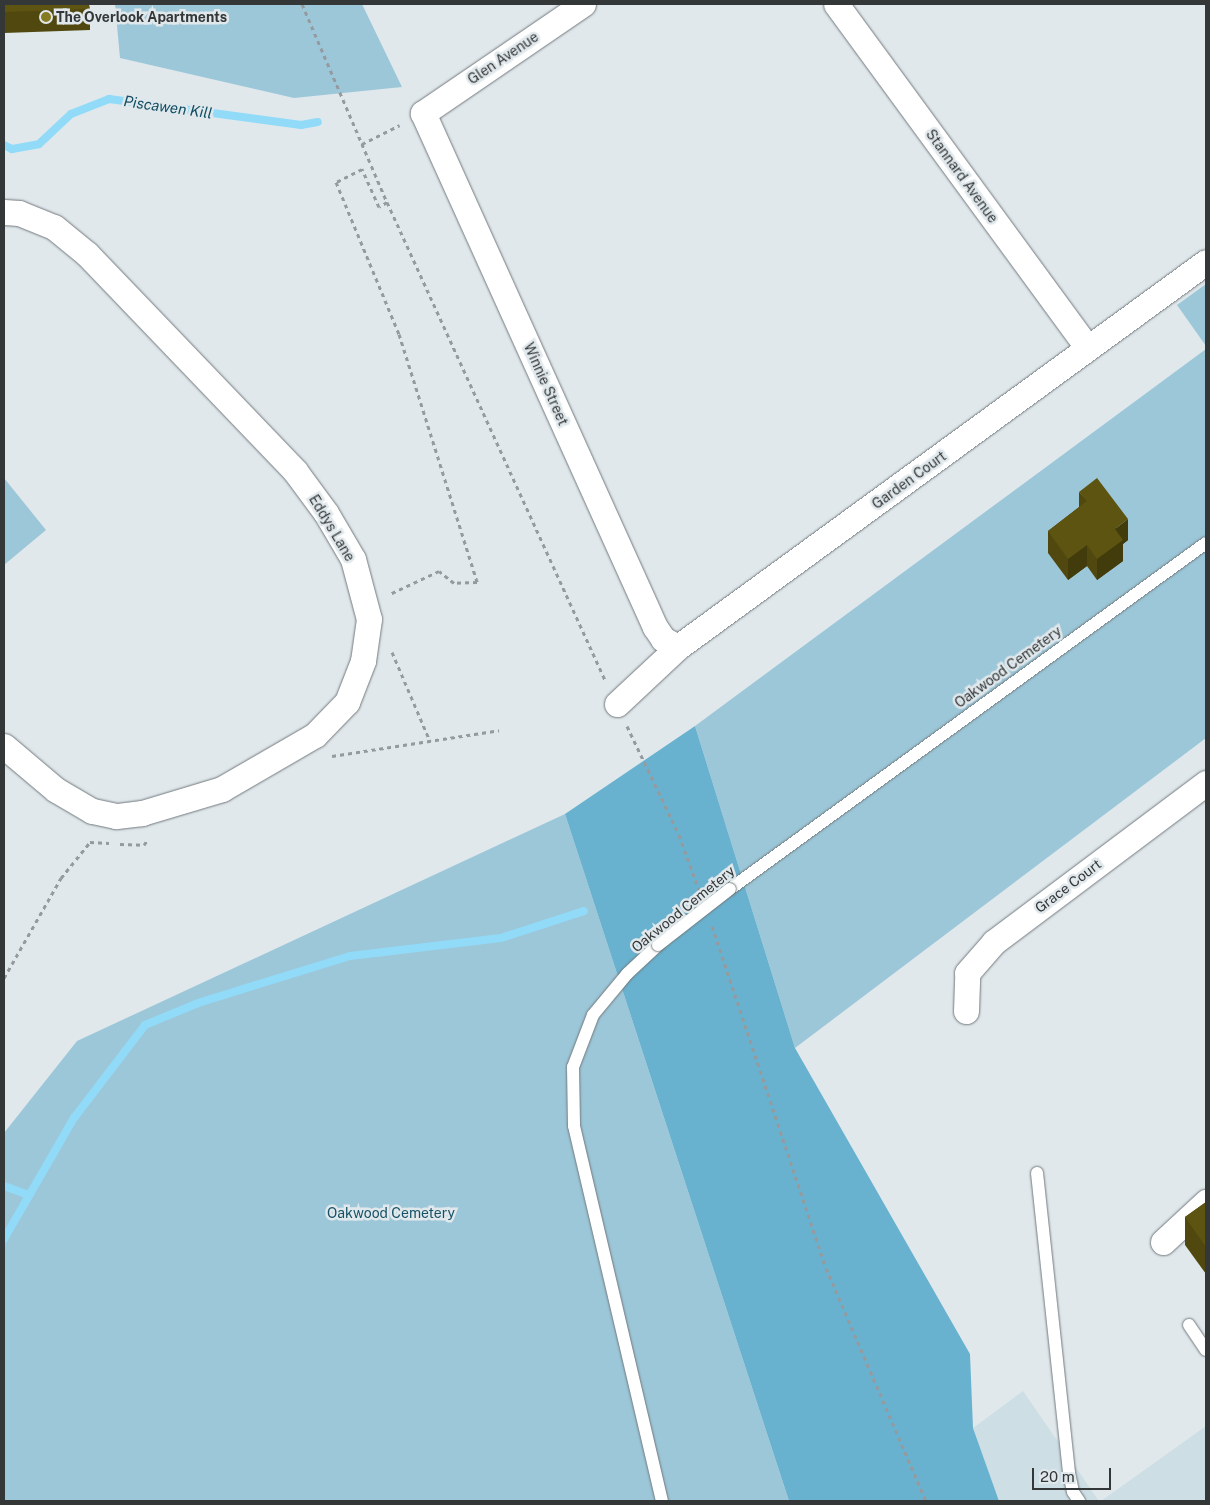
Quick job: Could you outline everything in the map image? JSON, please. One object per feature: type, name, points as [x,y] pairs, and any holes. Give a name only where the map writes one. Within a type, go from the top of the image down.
[{"type":"street","name":"Glen Avenue","points":[[423,113],[584,4]]},
{"type":"street","name":"Stannard Avenue","points":[[836,4],[1088,348]]},
{"type":"street","name":"Winnie Street","points":[[423,113],[655,627],[663,639],[678,647]]},
{"type":"street","name":"Eddys Lane","points":[[4,212],[19,213],[54,227],[87,254],[295,472],[326,513],[353,559],[369,619],[363,661],[347,702],[315,735],[222,790],[142,813],[116,816],[92,811],[56,790],[4,746]]},
{"type":"street","name":"Garden Court","points":[[617,704],[678,647],[1206,262]]},
{"type":"street","name":"Grace Court","points":[[966,1011],[967,973],[994,942],[1206,784]]},
{"type":"street","points":[[1163,1242],[1206,1202]]},
{"type":"lane","name":"Oakwood Cemetery","points":[[662,1501],[574,1116],[573,1067],[593,1015],[627,974],[658,945],[730,889],[1206,544]]},
{"type":"lane","points":[[1037,1172],[1068,1473],[1073,1492],[1079,1501]]},
{"type":"lane","points":[[1189,1325],[1206,1350]]},
{"type":"path","points":[[302,4],[387,202],[679,835],[702,899]]},
{"type":"path","points":[[362,144],[423,113]]},
{"type":"path","points":[[364,602],[390,594],[439,571],[454,583],[477,582],[399,334],[336,182],[362,169],[379,207],[387,202]]},
{"type":"path","points":[[390,594],[390,603]]},
{"type":"path","points":[[389,645],[430,741]]},
{"type":"path","points":[[709,918],[826,1268],[926,1501]]},
{"type":"shaded area","points":[[695,726],[795,1048],[970,1354],[973,1428],[999,1501],[789,1501],[565,814]]},
{"type":"shaded area","points":[[1023,1391],[1099,1501],[999,1501],[973,1428]]},
{"type":"shaded area","points":[[1206,1426],[1206,1501],[1101,1501]]},
{"type":"green space","points":[[115,4],[362,4],[402,87],[294,98],[120,58]]},
{"type":"green space","points":[[1206,284],[1206,346],[1177,305]]},
{"type":"green space","points":[[1206,349],[1206,738],[795,1048],[695,726]]},
{"type":"green space","points":[[4,478],[46,530],[4,565]]},
{"type":"green space","name":"Oakwood Cemetery","points":[[565,814],[789,1501],[4,1501],[4,1133],[77,1041]]},
{"type":"building","points":[[4,4],[89,4],[90,9],[4,12]]},
{"type":"building","points":[[1097,478],[1128,519],[1115,529],[1123,540],[1097,559],[1087,545],[1068,559],[1048,531],[1087,501],[1079,492]]},
{"type":"building","points":[[1206,1202],[1206,1247],[1185,1217]]},
{"type":"waterway","name":"Piscawen Kill","points":[[4,145],[12,149],[39,144],[71,114],[109,99],[301,125],[318,122]]},
{"type":"waterway","points":[[4,1239],[74,1118],[145,1025],[198,1003],[350,956],[501,938],[584,911]]},
{"type":"waterway","points":[[4,1186],[29,1195]]},
{"type":"place","name":"The Overlook Apartments","points":[[46,17]]}]
